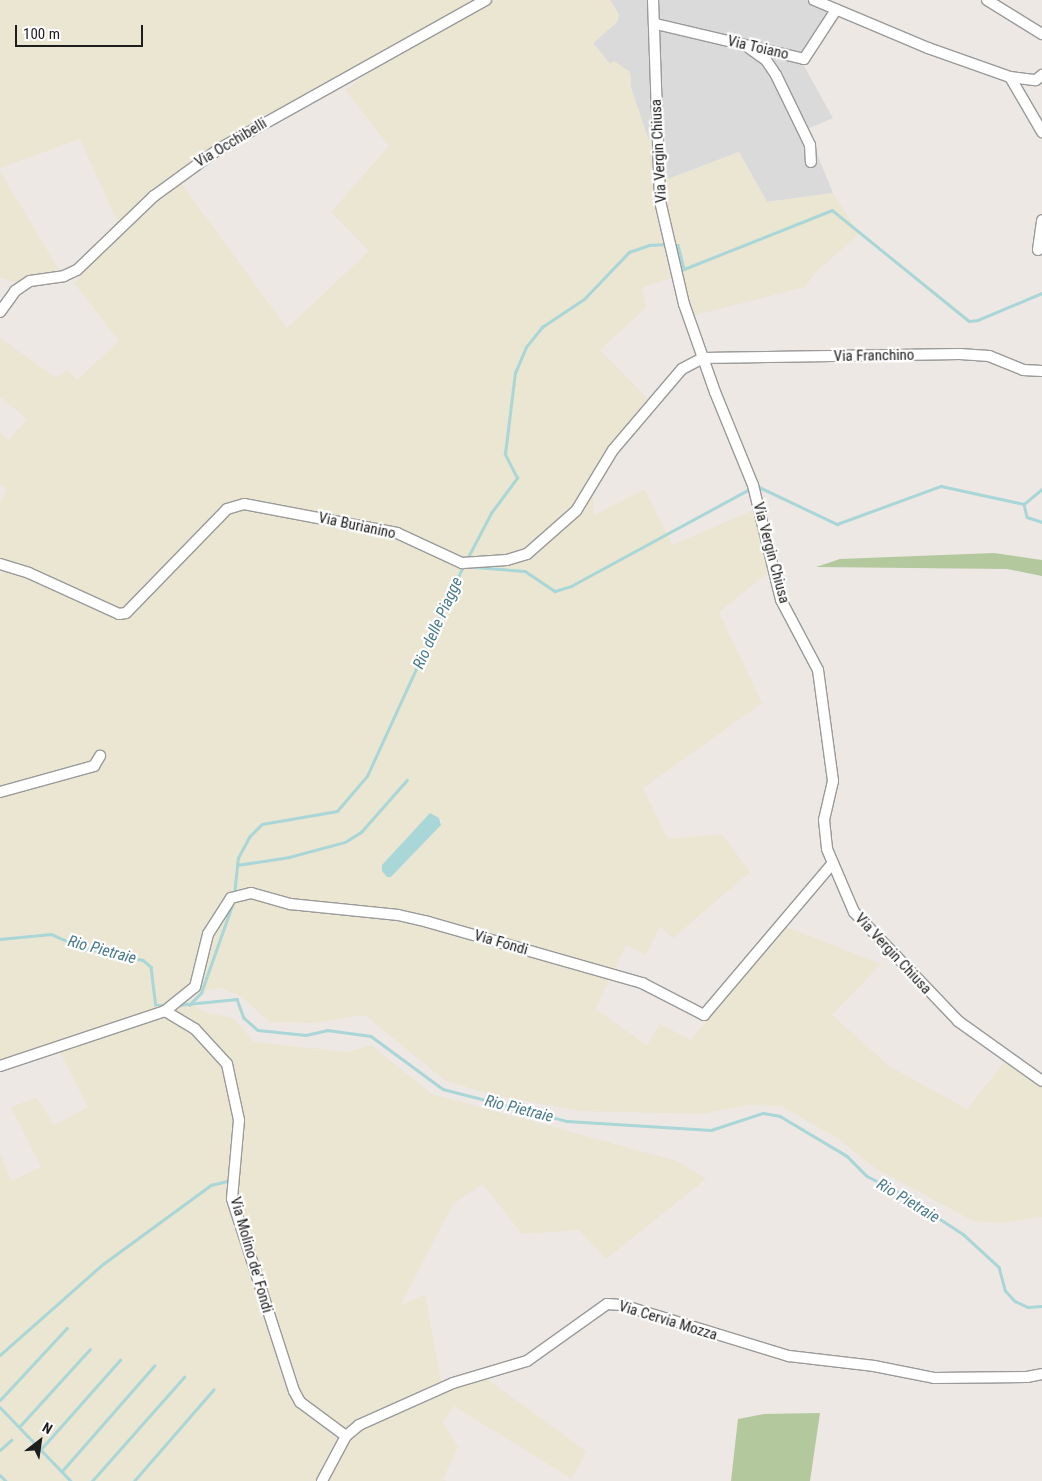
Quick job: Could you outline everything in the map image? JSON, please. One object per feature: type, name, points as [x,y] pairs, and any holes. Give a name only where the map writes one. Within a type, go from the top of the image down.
[{"type":"street","name":"Via Occhibelli","points":[[0,312],[15,291],[30,281],[77,270],[154,196],[212,154],[486,0]]},
{"type":"street","name":"Via Vergin Chiusa","points":[[653,0],[656,24],[660,201],[684,304],[702,358],[753,485],[781,600],[818,670],[832,767],[833,781],[824,820],[827,849],[832,864],[854,912],[944,1009],[1042,1081]]},
{"type":"street","points":[[814,0],[928,48],[1010,77],[1036,80],[1042,75]]},
{"type":"street","points":[[987,0],[1042,34]]},
{"type":"street","name":"Via Toiano","points":[[656,24],[804,59],[836,10]]},
{"type":"street","points":[[744,45],[766,60],[776,75],[810,145],[811,162]]},
{"type":"street","points":[[1010,77],[1042,132]]},
{"type":"street","points":[[1038,250],[1042,220]]},
{"type":"street","name":"Via Franchino","points":[[702,358],[960,354],[989,356],[1023,370],[1042,371]]},
{"type":"street","name":"Via Burianino","points":[[0,564],[29,573],[119,614],[126,613],[227,509],[244,504],[397,533],[462,563],[522,557],[576,511],[613,450],[682,369],[702,358]]},
{"type":"street","points":[[0,792],[94,766],[100,756]]},
{"type":"street","name":"Via Fondi","points":[[165,1011],[195,987],[208,934],[231,898],[251,892],[290,904],[350,913],[398,915],[428,922],[642,983],[704,1015],[832,864]]},
{"type":"street","points":[[0,1066],[165,1011]]},
{"type":"street","name":"Via Molino de' Fondi","points":[[165,1011],[196,1029],[227,1064],[239,1120],[232,1198],[272,1329],[300,1402],[346,1436]]},
{"type":"street","name":"Via Cervia Mozza","points":[[322,1481],[346,1436],[381,1413],[453,1383],[527,1361],[607,1304],[622,1305],[789,1356],[874,1366],[934,1378],[1027,1377],[1042,1374]]},
{"type":"shaded area","points":[[0,0],[480,0],[244,130],[179,171],[118,223],[80,139],[0,168]]},
{"type":"shaded area","points":[[495,0],[610,0],[619,15],[617,22],[593,43],[610,64],[614,61],[630,72],[631,88],[648,138],[656,143],[654,184],[739,152],[767,202],[833,193],[859,234],[816,272],[805,287],[691,316],[682,274],[642,288],[647,307],[600,350],[655,406],[609,459],[592,491],[594,515],[645,489],[672,545],[756,509],[769,572],[719,612],[762,703],[643,788],[668,839],[722,834],[750,872],[673,938],[660,926],[646,955],[626,945],[595,1009],[647,1045],[660,1024],[691,1040],[784,926],[881,964],[832,1015],[889,1066],[967,1109],[1006,1060],[1042,1085],[1042,1217],[1002,1223],[973,1221],[875,1168],[837,1138],[781,1106],[749,1105],[701,1114],[580,1111],[488,1094],[444,1080],[365,1015],[314,1023],[269,1022],[242,997],[221,988],[174,995],[208,1013],[234,1018],[254,1042],[348,1052],[371,1045],[432,1094],[677,1161],[706,1179],[606,1259],[579,1230],[522,1234],[483,1184],[453,1204],[400,1306],[425,1294],[443,1391],[485,1378],[586,1451],[572,1479],[454,1406],[443,1422],[458,1447],[443,1479],[447,1481],[0,1481],[0,1153],[11,1181],[41,1167],[11,1107],[37,1098],[54,1125],[88,1107],[55,1042],[0,1060],[0,575],[11,563],[0,560],[0,502],[7,489],[0,484],[0,433],[9,440],[27,419],[0,397],[0,338],[56,378],[67,370],[77,380],[119,341],[74,283],[121,232],[181,183],[287,328],[369,251],[331,212],[389,146],[345,90],[378,66]],"holes":[[[430,813],[442,821],[441,825],[392,877],[382,871],[382,865]]]},
{"type":"shaded area","points":[[610,0],[825,0],[842,8],[804,66],[833,118],[807,129],[833,193],[767,202],[739,152],[654,185],[656,144],[648,139],[631,88],[630,72],[610,64],[593,43],[617,22],[619,15]]},
{"type":"shaded area","points":[[0,171],[59,270],[55,273],[37,275],[18,283],[0,278]]},
{"type":"green space","points":[[994,553],[1042,560],[1042,576],[1007,569],[816,567],[840,559]]},
{"type":"green space","points":[[820,1413],[810,1481],[731,1481],[738,1419],[764,1414]]},
{"type":"water","points":[[430,813],[439,818],[441,825],[391,877],[387,877],[382,871],[382,865]]},
{"type":"waterway","points":[[673,245],[678,245],[684,269],[832,210],[969,321],[978,320],[1042,293]]},
{"type":"waterway","points":[[467,559],[491,513],[517,478],[505,454],[515,373],[526,347],[542,327],[584,299],[629,252],[649,245],[667,244]]},
{"type":"waterway","name":"Rio delle Piagge","points":[[757,486],[837,524],[941,486],[1024,504]]},
{"type":"waterway","name":"Rio delle Piagge","points":[[475,567],[525,571],[555,591],[571,586],[750,489]]},
{"type":"waterway","points":[[1024,504],[1042,489]]},
{"type":"waterway","name":"Rio delle Piagge","points":[[1024,504],[1027,517],[1042,522]]},
{"type":"waterway","name":"Rio delle Piagge","points":[[234,895],[238,858],[249,837],[262,824],[337,811],[367,776],[463,566]]},
{"type":"waterway","points":[[237,865],[289,857],[345,842],[361,832],[407,780]]},
{"type":"waterway","name":"Rio delle Piagge","points":[[189,1005],[201,993],[234,900]]},
{"type":"waterway","name":"Rio Pietraie","points":[[0,939],[51,934],[80,947],[143,960],[151,967],[156,1005],[167,1005]]},
{"type":"waterway","name":"Rio Pietraie","points":[[177,1005],[237,999],[244,1018],[258,1030],[306,1035],[327,1030],[371,1036],[443,1089],[567,1121],[711,1130],[763,1113],[780,1116],[847,1156],[867,1176],[899,1192],[963,1234],[999,1267],[1005,1290],[1015,1301],[1028,1307],[1042,1306]]},
{"type":"waterway","points":[[0,1355],[103,1264],[211,1185],[227,1181]]},
{"type":"waterway","points":[[0,1400],[67,1328]]},
{"type":"waterway","points":[[19,1427],[90,1349]]},
{"type":"waterway","points":[[41,1449],[120,1360]]},
{"type":"waterway","points":[[62,1471],[154,1366]]},
{"type":"waterway","points":[[92,1481],[184,1377]]},
{"type":"waterway","points":[[134,1481],[213,1390]]},
{"type":"waterway","points":[[0,1407],[71,1481]]},
{"type":"waterway","points":[[0,1450],[11,1440]]},
{"type":"waterway","points":[[0,1475],[6,1481]]}]
